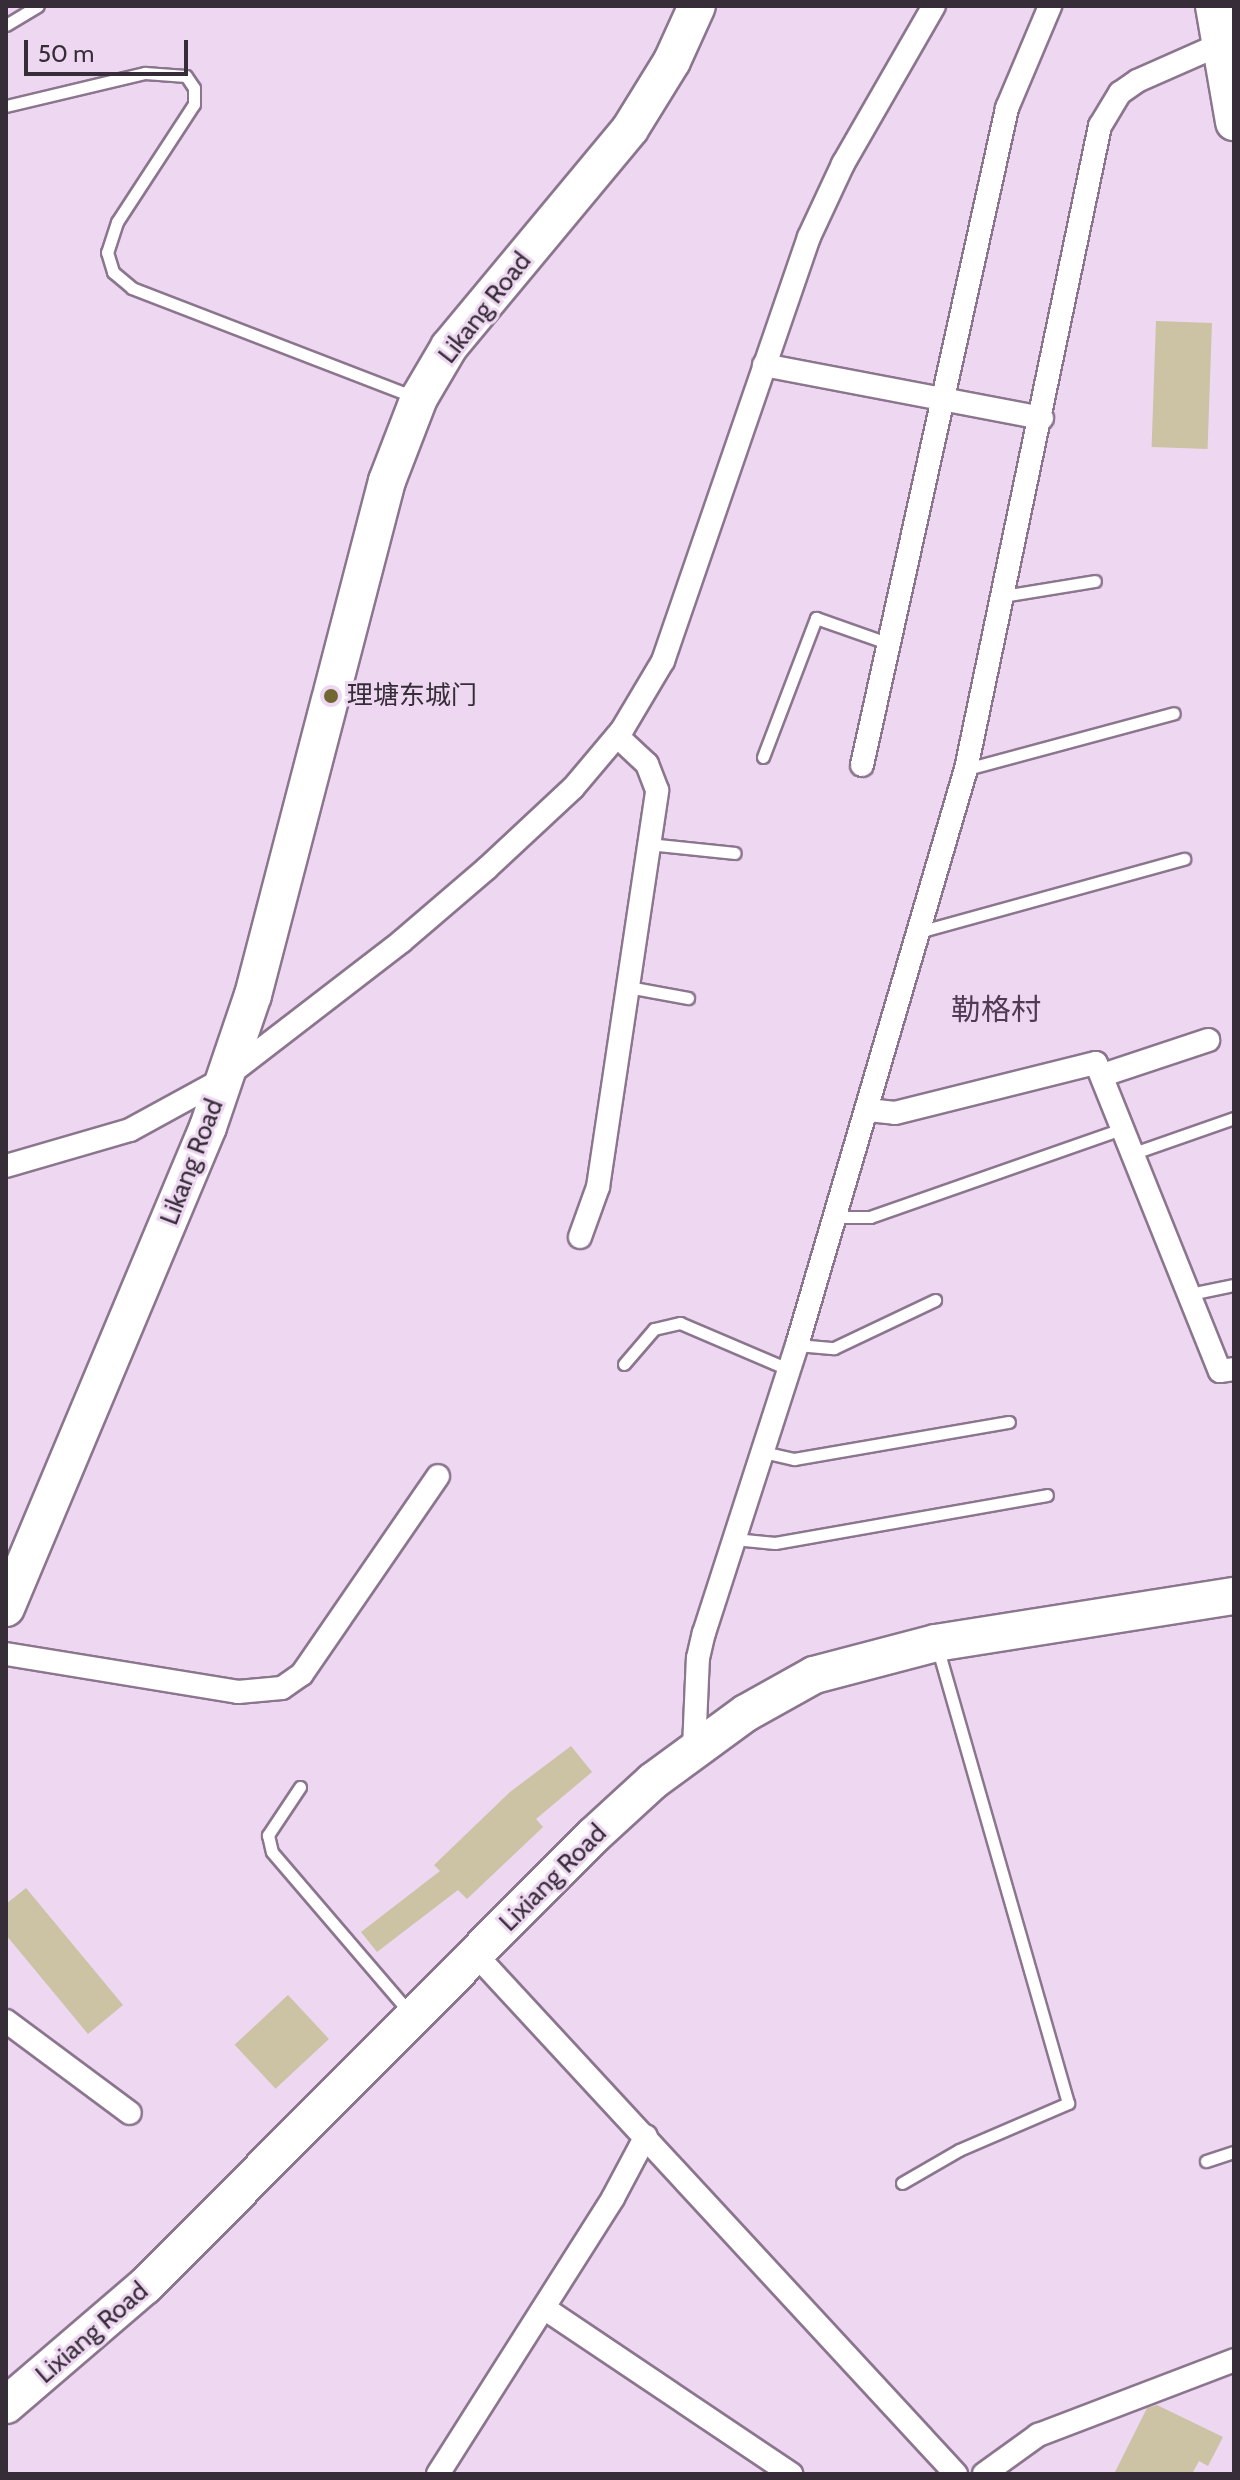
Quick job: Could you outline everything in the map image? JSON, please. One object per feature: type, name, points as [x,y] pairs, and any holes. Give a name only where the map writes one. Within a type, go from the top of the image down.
[{"type":"main road","name":"Likang Road","points":[[6,1608],[191,1173],[253,995],[387,481],[419,398],[449,347],[630,129],[661,81],[697,6]]},
{"type":"main road","points":[[1214,6],[1234,122]]},
{"type":"main road","name":"Lixiang Road","points":[[6,2405],[145,2286],[416,2020],[593,1836],[694,1748],[814,1675],[936,1643],[1234,1596]]},
{"type":"street","points":[[6,1166],[130,1130],[223,1079],[391,951],[486,869],[573,788],[617,736],[663,661],[764,365],[829,194],[934,6]]},
{"type":"street","points":[[862,765],[946,400],[1007,108],[1050,6]]},
{"type":"street","points":[[694,1748],[698,1658],[790,1370],[922,931],[966,769],[1042,418],[1100,126],[1108,109],[1137,81],[1221,44]]},
{"type":"street","points":[[764,365],[1042,418]]},
{"type":"street","points":[[580,1237],[598,1187],[656,778],[617,736]]},
{"type":"street","points":[[1103,1075],[1208,1040]]},
{"type":"street","points":[[868,1110],[895,1113],[1086,1062],[1096,1063],[1220,1371],[1234,1369]]},
{"type":"street","points":[[6,1654],[238,1692],[282,1688],[302,1674],[438,1476]]},
{"type":"street","points":[[477,1956],[956,2474]]},
{"type":"street","points":[[6,2021],[130,2113]]},
{"type":"street","points":[[438,2474],[544,2308],[646,2136]]},
{"type":"street","points":[[544,2308],[791,2474]]},
{"type":"street","points":[[984,2474],[1038,2435],[1234,2360]]},
{"type":"lane","points":[[6,25],[38,6]]},
{"type":"lane","points":[[6,106],[145,73],[186,76],[194,88],[194,104],[117,222],[107,252],[113,272],[132,288],[419,398]]},
{"type":"lane","points":[[1003,596],[1095,581]]},
{"type":"lane","points":[[763,757],[816,618],[890,644]]},
{"type":"lane","points":[[966,769],[1174,713]]},
{"type":"lane","points":[[649,844],[735,853]]},
{"type":"lane","points":[[922,931],[1184,859]]},
{"type":"lane","points":[[628,987],[688,998]]},
{"type":"lane","points":[[1134,1153],[1234,1118]]},
{"type":"lane","points":[[836,1217],[870,1217],[1124,1128]]},
{"type":"lane","points":[[1190,1294],[1234,1285]]},
{"type":"lane","points":[[797,1345],[834,1348],[935,1300]]},
{"type":"lane","points":[[624,1364],[654,1329],[680,1323],[790,1370]]},
{"type":"lane","points":[[763,1452],[794,1459],[1009,1422]]},
{"type":"lane","points":[[734,1539],[775,1543],[1047,1495]]},
{"type":"lane","points":[[902,2183],[959,2150],[1068,2103],[936,1643]]},
{"type":"lane","points":[[300,1787],[268,1835],[272,1852],[416,2020]]},
{"type":"lane","points":[[1206,2161],[1234,2152]]},
{"type":"building","points":[[1156,321],[1212,323],[1208,449],[1152,447]]},
{"type":"building","points":[[571,1746],[592,1772],[536,1819],[543,1827],[467,1899],[458,1890],[377,1952],[361,1932],[440,1871],[434,1865],[510,1792]]},
{"type":"building","points":[[26,1888],[123,2005],[88,2034],[6,1935],[6,1904]]},
{"type":"building","points":[[288,1995],[329,2039],[276,2089],[235,2045]]},
{"type":"building","points":[[1157,2405],[1223,2437],[1208,2466],[1199,2461],[1192,2474],[1114,2474],[1147,2408]]},
{"type":"place","name":"理塘东城门","points":[[331,696]]},
{"type":"district","name":"勒格村","points":[[996,1010]]}]
